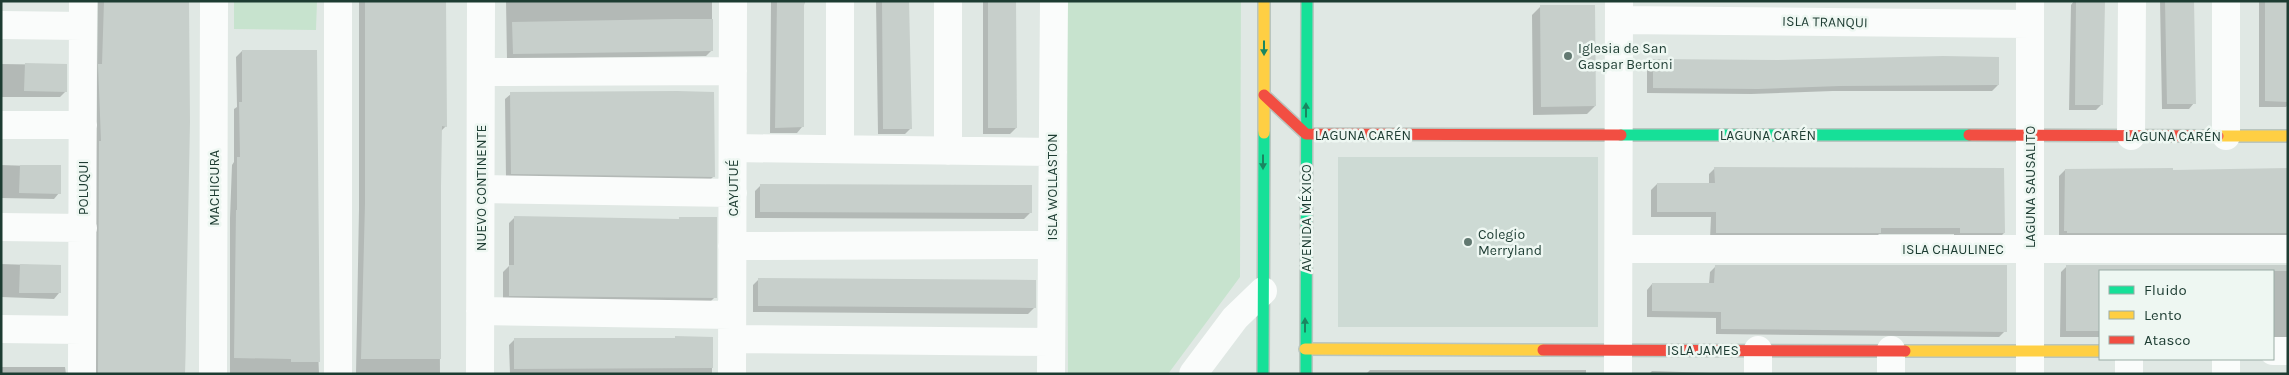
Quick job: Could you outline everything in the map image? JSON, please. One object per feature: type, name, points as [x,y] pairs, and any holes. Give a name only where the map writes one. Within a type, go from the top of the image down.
[{"type":"street","name":"MACHICURA","points":[[213,374],[214,1]]},
{"type":"street","points":[[338,1],[338,374]]},
{"type":"street","name":"NUEVO CONTINENTE","points":[[480,374],[481,1]]},
{"type":"street","name":"CAYUTUÉ","points":[[732,374],[733,1]]},
{"type":"street","points":[[840,1],[840,149]]},
{"type":"street","points":[[948,1],[948,150]]},
{"type":"street","name":"ISLA WOLLASTON","points":[[1051,374],[1054,1]]},
{"type":"street","points":[[1263,374],[1264,1]]},
{"type":"street","name":"AVENIDA MÉXICO","points":[[1306,1],[1306,374]]},
{"type":"street","points":[[2131,136],[2132,1]]},
{"type":"street","points":[[2226,1],[2226,136]]},
{"type":"street","points":[[1618,362],[1619,11]]},
{"type":"street","name":"ISLA TRANQUI","points":[[1619,11],[2030,13]]},
{"type":"street","name":"LAGUNA SAUSALITO","points":[[2030,13],[2030,362]]},
{"type":"street","points":[[1,25],[83,14]]},
{"type":"street","name":"POLUQUI","points":[[82,374],[83,14]]},
{"type":"street","points":[[481,72],[733,71]]},
{"type":"street","name":"LAGUNA CARÉN","points":[[1264,95],[1306,134],[2288,136]]},
{"type":"street","points":[[1,125],[83,125]]},
{"type":"street","points":[[733,148],[1053,152]]},
{"type":"street","points":[[480,189],[733,193]]},
{"type":"street","points":[[1,227],[83,228]]},
{"type":"street","points":[[732,246],[1052,244]]},
{"type":"street","name":"ISLA CHAULINEC","points":[[1619,249],[2288,249]]},
{"type":"street","points":[[1193,374],[1235,318],[1263,291]]},
{"type":"street","points":[[480,312],[732,327],[1052,342]]},
{"type":"street","points":[[1,329],[82,330]]},
{"type":"street","name":"ISLA JAMES","points":[[1305,350],[1618,362],[2030,362],[2099,351]]},
{"type":"street","points":[[2274,351],[2288,351]]},
{"type":"street","points":[[2129,360],[2130,374]]},
{"type":"street","points":[[2226,360],[2226,374]]},
{"type":"shaded area","name":"Colegio Merryland","points":[[1338,157],[1598,157],[1598,327],[1338,327]]},
{"type":"green space","points":[[234,1],[317,1],[316,30],[234,29]]},
{"type":"green space","points":[[1067,1],[1241,1],[1240,277],[1168,374],[1068,374]]},
{"type":"building","points":[[104,1],[189,1],[190,122],[185,374],[98,374],[99,141],[101,141],[98,64],[102,64]]},
{"type":"building","points":[[365,1],[446,1],[447,127],[442,126],[441,359],[361,359],[365,203]]},
{"type":"building","points":[[777,1],[804,1],[804,127],[775,128]]},
{"type":"building","points":[[882,1],[909,1],[912,129],[883,129]]},
{"type":"building","points":[[988,1],[1016,1],[1017,128],[988,128]]},
{"type":"building","points":[[2076,1],[2105,1],[2103,105],[2075,105]]},
{"type":"building","points":[[2165,1],[2194,1],[2196,104],[2167,104]]},
{"type":"building","points":[[2265,1],[2288,1],[2288,102],[2265,101]]},
{"type":"building","name":"Iglesia de San Gaspar Bertoni","points":[[1540,5],[1595,5],[1596,106],[1541,107]]},
{"type":"building","points":[[713,19],[713,51],[513,54],[512,22]]},
{"type":"building","points":[[242,50],[317,50],[320,362],[291,362],[291,359],[234,358],[237,157],[240,157],[239,102],[242,102]]},
{"type":"building","points":[[1943,56],[1999,57],[1999,85],[1840,86],[1758,89],[1653,88],[1653,59],[1777,60]]},
{"type":"building","points":[[25,63],[67,64],[67,92],[24,91]]},
{"type":"building","points":[[510,92],[714,92],[715,177],[511,174]]},
{"type":"building","points":[[20,165],[61,165],[61,194],[19,193]]},
{"type":"building","points":[[1714,167],[2004,168],[2005,233],[1960,233],[1960,228],[1881,228],[1881,233],[1716,233],[1716,212],[1657,212],[1657,183],[1715,183]]},
{"type":"building","points":[[2173,168],[2173,170],[2288,168],[2288,233],[2067,233],[2067,231],[2064,231],[2065,169]]},
{"type":"building","points":[[760,184],[1032,185],[1032,213],[760,212]]},
{"type":"building","points":[[514,216],[679,219],[679,217],[717,217],[717,298],[509,296],[509,265],[514,265]]},
{"type":"building","points":[[20,264],[61,265],[61,293],[19,293]]},
{"type":"building","points":[[1715,265],[2007,265],[2007,332],[1721,329],[1721,312],[1652,311],[1652,283],[1714,283]]},
{"type":"building","points":[[2066,265],[2288,265],[2288,271],[2099,270],[2099,331],[2066,331]]},
{"type":"building","points":[[758,278],[1036,280],[1036,308],[758,306]]},
{"type":"building","points":[[675,336],[713,337],[713,368],[514,369],[514,338],[675,338]]},
{"type":"traffic: fast","points":[[1306,374],[1307,1]]},
{"type":"traffic: fast","points":[[1263,374],[1264,133]]},
{"type":"traffic: fast","points":[[1621,135],[1969,135]]},
{"type":"traffic: slow","points":[[1264,1],[1264,133]]},
{"type":"traffic: slow","points":[[2218,136],[2288,136]]},
{"type":"traffic: slow","points":[[1305,349],[1543,350]]},
{"type":"traffic: slow","points":[[1905,351],[2099,351]]},
{"type":"traffic: jam","points":[[1264,95],[1306,134],[1621,135]]},
{"type":"traffic: jam","points":[[1969,135],[2218,136]]},
{"type":"traffic: jam","points":[[1543,350],[1905,351]]},
{"type":"place","name":"Iglesia de San Gaspar Bertoni","points":[[1568,56]]},
{"type":"place","name":"Colegio Merryland","points":[[1468,242]]}]
